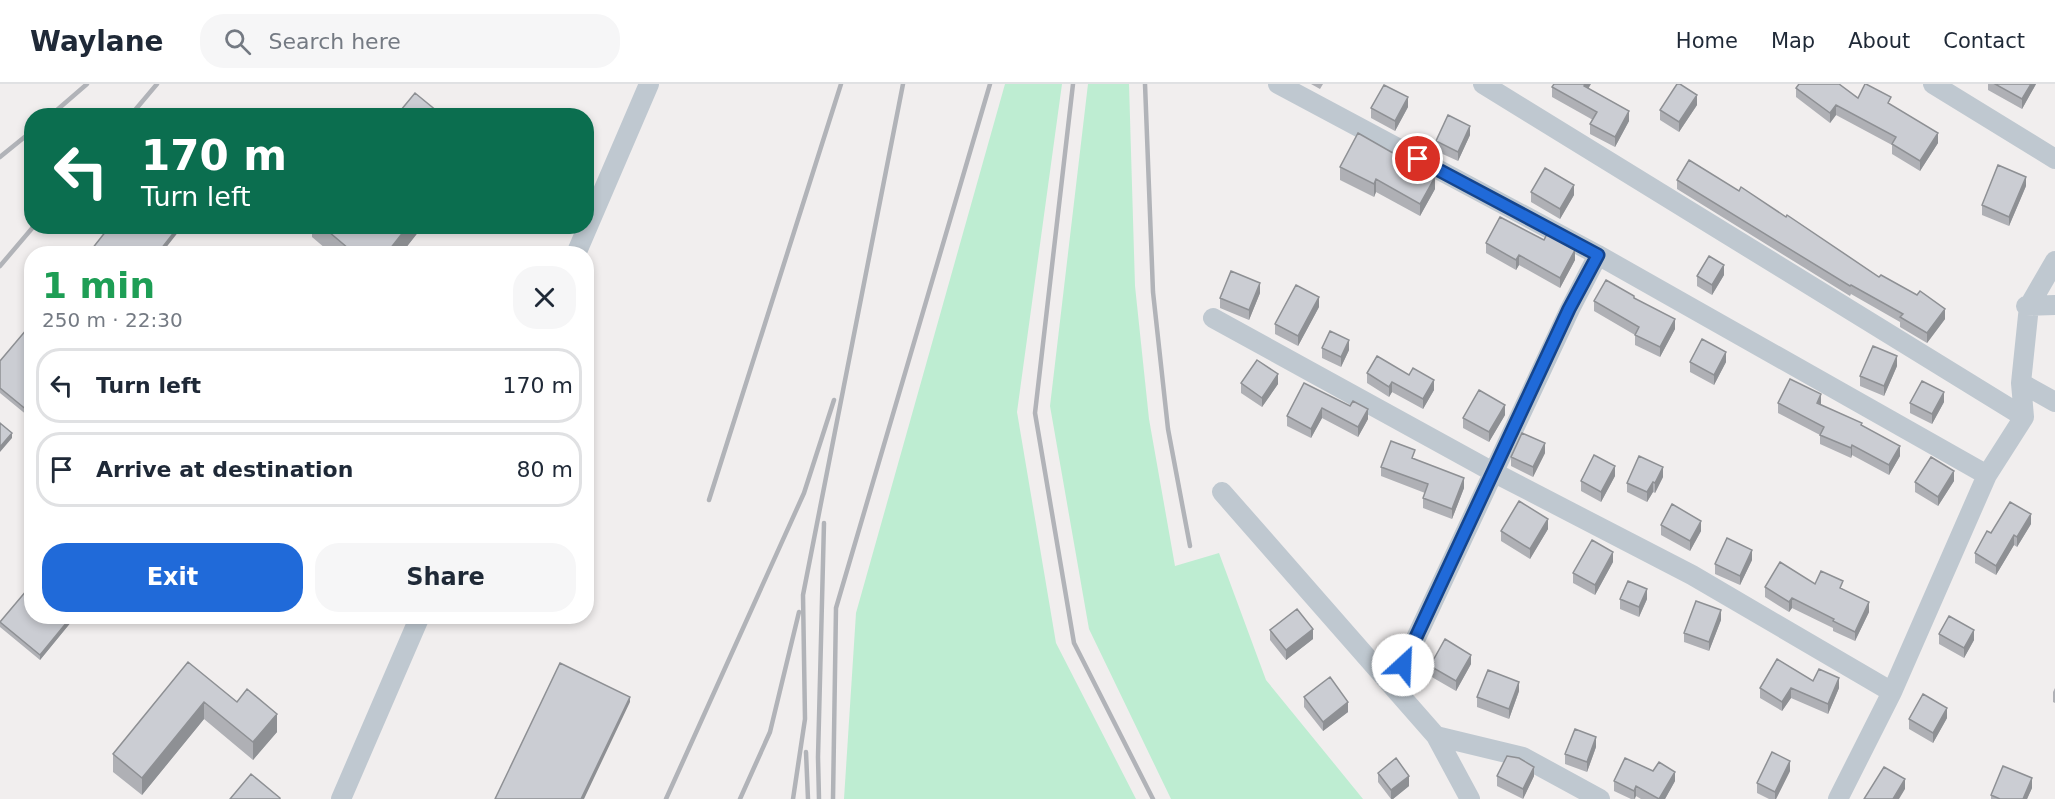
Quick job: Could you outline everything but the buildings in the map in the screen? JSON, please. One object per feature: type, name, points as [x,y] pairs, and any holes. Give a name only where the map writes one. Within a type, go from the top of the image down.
[{"type":"street","points":[[594,212],[649,84]]},
{"type":"street","points":[[1278,84],[1598,255],[1987,475]]},
{"type":"street","points":[[1483,84],[2024,417]]},
{"type":"street","points":[[1933,84],[2055,159]]},
{"type":"street","points":[[1393,687],[1569,309],[1598,255]]},
{"type":"street","points":[[1838,799],[1892,692],[1987,475],[2024,417],[2021,383],[2028,306],[2055,261]]},
{"type":"street","points":[[2028,306],[2055,305]]},
{"type":"street","points":[[1213,318],[1493,472],[1692,575],[1892,692]]},
{"type":"street","points":[[2021,383],[2055,402]]},
{"type":"street","points":[[1222,492],[1436,736],[1470,799]]},
{"type":"street","points":[[341,799],[417,624]]},
{"type":"street","points":[[1436,736],[1523,757],[1600,799]]},
{"type":"green space","points":[[1005,84],[1062,84],[1017,412],[1056,643],[1136,799],[844,799],[856,613]]},
{"type":"green space","points":[[1088,84],[1129,84],[1135,286],[1149,419],[1175,566],[1219,553],[1266,680],[1363,799],[1171,799],[1089,629],[1050,406]]},
{"type":"railway","points":[[59,108],[87,84]]},
{"type":"railway","points":[[137,108],[157,84]]},
{"type":"railway","points":[[709,500],[841,84]]},
{"type":"railway","points":[[793,799],[805,719],[803,595],[903,84]]},
{"type":"railway","points":[[833,799],[836,608],[990,84]]},
{"type":"railway","points":[[1073,84],[1035,413],[1074,643],[1153,799]]},
{"type":"railway","points":[[1145,84],[1153,292],[1168,429],[1190,546]]},
{"type":"railway","points":[[0,157],[24,138]]},
{"type":"railway","points":[[0,266],[27,234]]},
{"type":"railway","points":[[666,799],[804,493],[834,400]]},
{"type":"railway","points":[[819,799],[824,523]]},
{"type":"railway","points":[[740,799],[770,732],[799,612]]},
{"type":"railway","points":[[806,752],[808,799]]},
{"type":"route","points":[[1403,665],[1569,309],[1598,255],[1418,159]]}]
